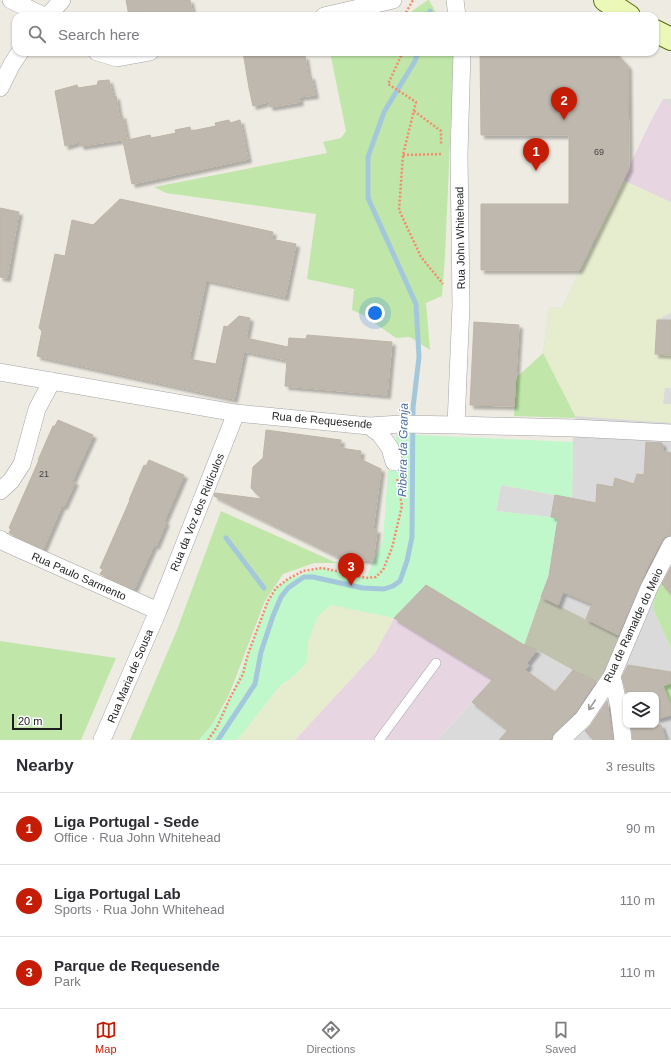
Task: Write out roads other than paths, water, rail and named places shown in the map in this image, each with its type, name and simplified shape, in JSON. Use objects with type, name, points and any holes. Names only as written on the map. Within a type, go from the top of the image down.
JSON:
[{"type":"main road","points":[[605,0],[623,12]]},
{"type":"main road","points":[[659,33],[671,39]]},
{"type":"street","points":[[11,0],[36,12]]},
{"type":"street","points":[[52,12],[62,0]]},
{"type":"street","points":[[341,12],[393,0]]},
{"type":"street","points":[[454,0],[456,12]]},
{"type":"street","points":[[0,88],[17,56]]},
{"type":"street","points":[[110,56],[117,58],[131,56]]},
{"type":"street","name":"Rua John Whitehead","points":[[456,424],[461,305],[459,154],[462,56]]},
{"type":"street","name":"Rua de Requesende","points":[[0,372],[236,413],[369,426],[401,424],[456,424],[671,433]]},
{"type":"street","points":[[0,491],[10,481],[22,464],[36,409],[52,381]]},
{"type":"street","name":"Rua da Voz dos Ridículos","points":[[158,611],[236,413]]},
{"type":"street","points":[[369,426],[380,434],[390,448],[394,462]]},
{"type":"street","name":"Rua Paulo Sarmento","points":[[0,539],[158,611]]},
{"type":"street","name":"Rua de Ramalde do Meio","points":[[561,740],[583,719],[612,676],[649,588],[671,545]]},
{"type":"street","name":"Rua Maria de Sousa","points":[[102,740],[158,611]]},
{"type":"street","points":[[612,676],[619,707],[623,740]]},
{"type":"lane","points":[[379,740],[436,664]]},
{"type":"waterway","name":"Ribeira da Granja","points":[[218,740],[255,684],[261,652],[273,616],[281,597],[288,588],[304,577],[313,577],[363,588],[384,589],[393,586],[400,581],[407,561],[412,537],[413,408],[419,357],[416,304],[368,198],[368,157],[384,112],[417,56]]},
{"type":"waterway","points":[[226,538],[264,588]]},
{"type":"place","name":"Liga Portugal Lab","points":[[564,120]]},
{"type":"place","name":"Liga Portugal - Sede","points":[[536,171]]},
{"type":"place","name":"Parque de Requesende","points":[[351,586]]}]
